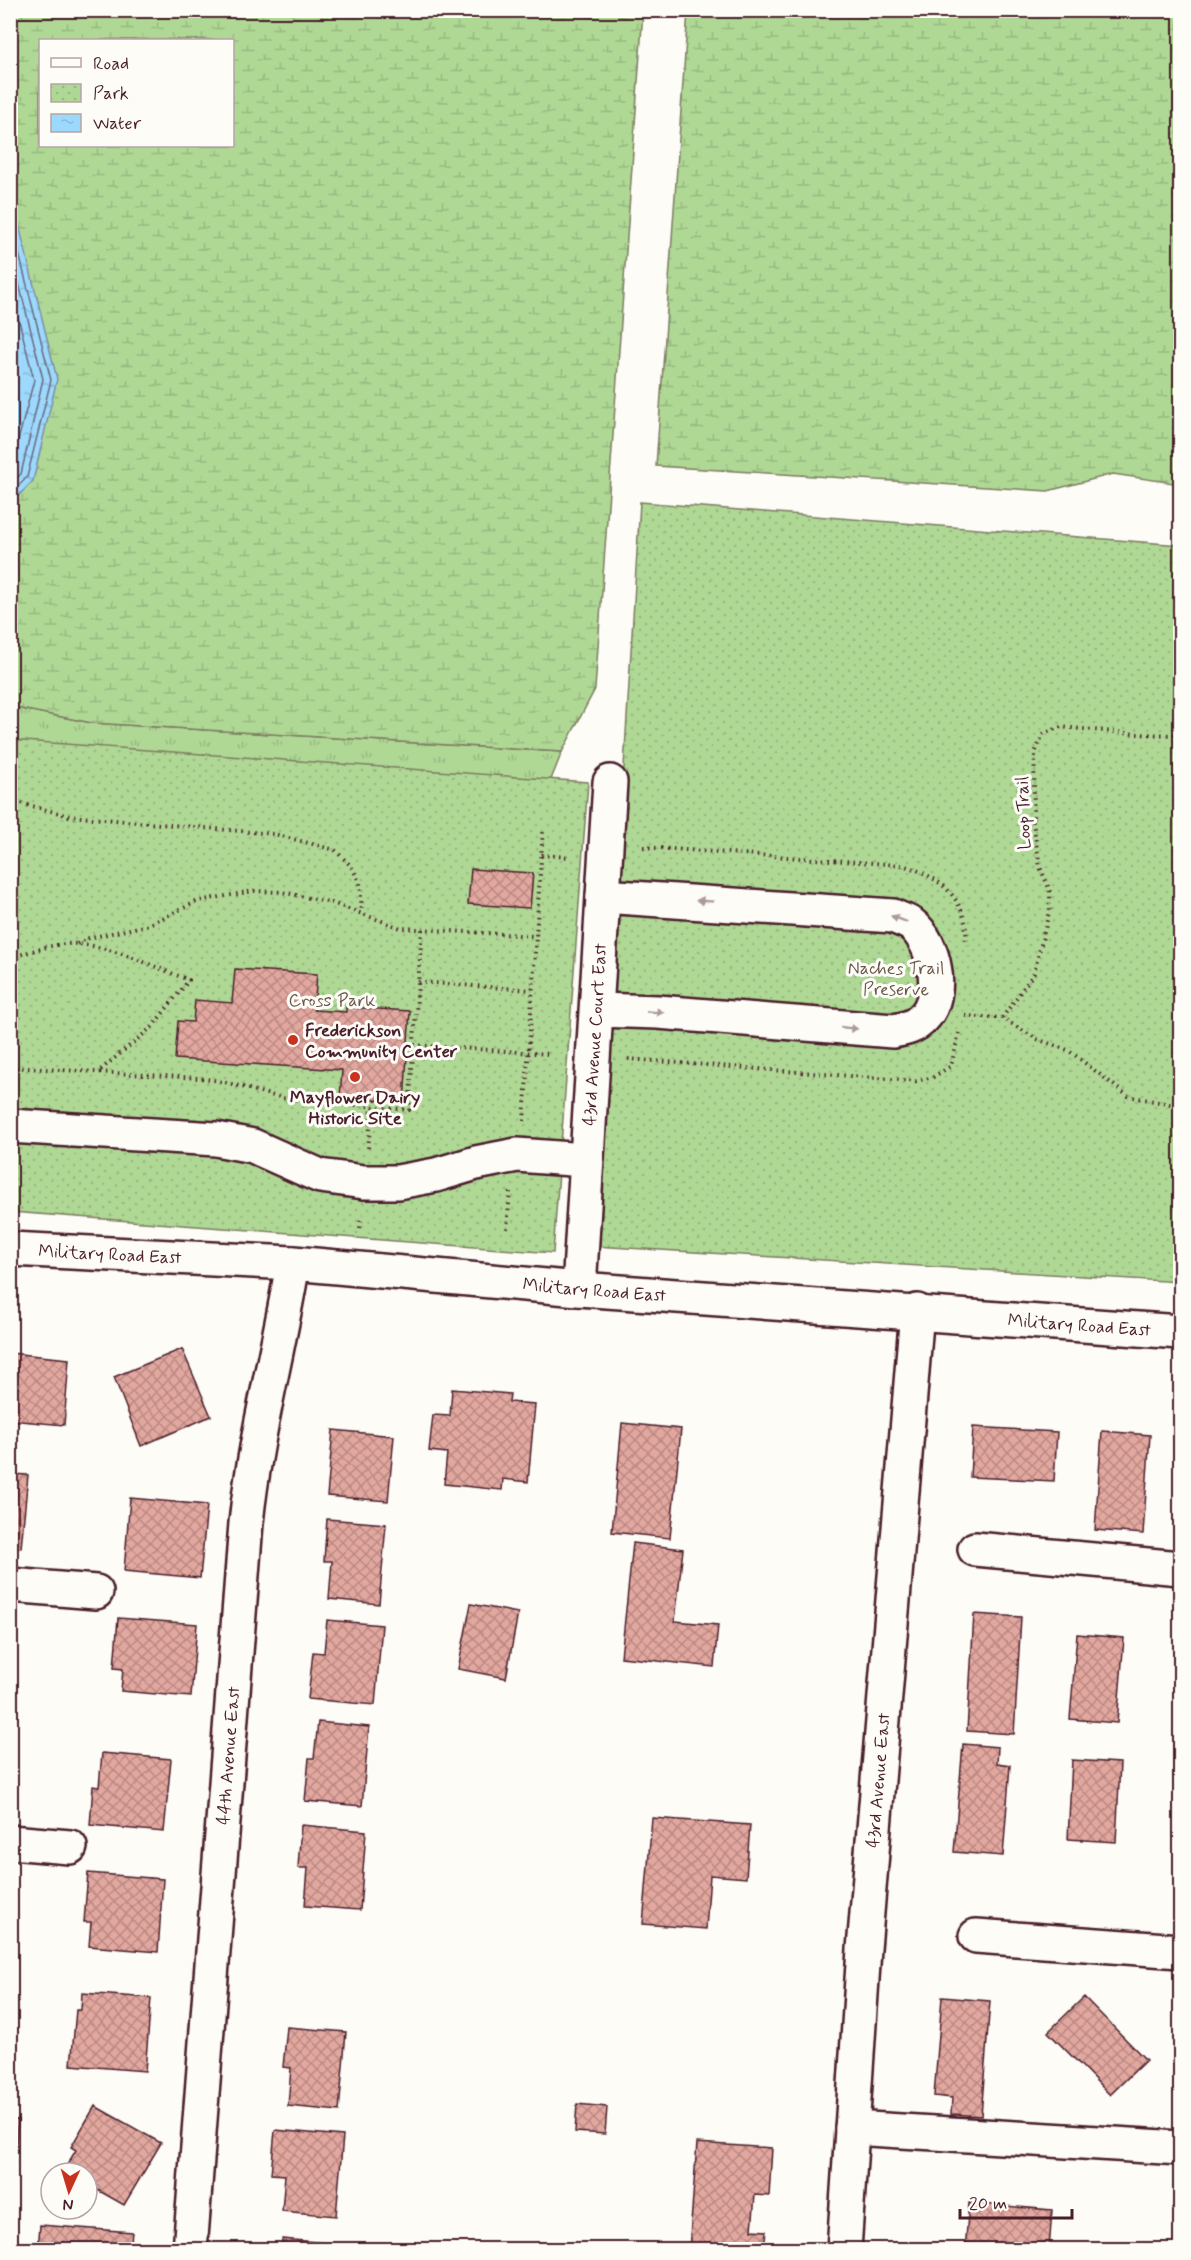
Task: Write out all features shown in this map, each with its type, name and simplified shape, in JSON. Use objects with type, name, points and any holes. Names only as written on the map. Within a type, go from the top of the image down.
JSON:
[{"type":"street","name":"43rd Avenue Court East","points":[[579,1289],[585,1160],[597,1010],[610,782]]},
{"type":"street","points":[[597,1010],[658,1012],[893,1031],[910,1028],[924,1018],[936,997],[931,951],[911,924],[893,916],[603,896]]},
{"type":"street","points":[[10,1126],[216,1139],[253,1146],[320,1176],[360,1182],[398,1182],[436,1176],[476,1163],[517,1155],[585,1160]]},
{"type":"street","name":"Military Road East","points":[[10,1249],[293,1263],[579,1289],[917,1311],[1180,1332]]},
{"type":"street","name":"44th Avenue East","points":[[190,2250],[246,1523],[252,1468],[283,1323],[293,1263]]},
{"type":"street","name":"43rd Avenue East","points":[[844,2250],[865,1937],[917,1311]]},
{"type":"street","points":[[975,1549],[1180,1568]]},
{"type":"street","points":[[10,1585],[96,1592]]},
{"type":"street","points":[[10,1842],[70,1847]]},
{"type":"street","points":[[975,1936],[1180,1951]]},
{"type":"street","points":[[852,2128],[1180,2148]]},
{"type":"path","name":"Loop Trail","points":[[1002,1018],[1034,973],[1050,908],[1050,891],[1040,867],[1033,822],[1035,753],[1043,734],[1061,727],[1137,734],[1180,735]]},
{"type":"path","points":[[10,800],[69,816],[274,834],[335,850],[351,866],[360,883],[362,912]]},
{"type":"path","points":[[523,1133],[543,829]]},
{"type":"path","points":[[636,846],[902,865],[924,871],[945,885],[959,907],[968,932],[966,952]]},
{"type":"path","points":[[77,944],[89,938],[148,925],[198,901],[254,891],[292,894],[362,912],[401,928],[536,936]]},
{"type":"path","points":[[10,1067],[210,1079],[281,1098],[409,1110],[422,929]]},
{"type":"path","points":[[10,958],[45,947],[77,944],[104,949],[189,980],[152,1027],[98,1072]]},
{"type":"path","points":[[418,982],[532,990]]},
{"type":"path","points":[[961,1015],[1002,1018],[1037,1039],[1079,1056],[1128,1096],[1180,1106]]},
{"type":"path","points":[[621,1059],[916,1081],[933,1077],[951,1066],[960,1027]]},
{"type":"path","points":[[414,1045],[550,1054]]},
{"type":"path","points":[[367,1159],[372,1107]]},
{"type":"path","points":[[507,1229],[511,1184]]},
{"type":"green space","points":[[10,11],[643,11],[595,689],[562,752],[92,723],[11,707]]},
{"type":"green space","points":[[688,11],[1180,11],[1180,484],[1113,474],[1048,491],[656,466]]},
{"type":"green space","name":"Naches Trail Preserve","points":[[640,502],[1180,545],[1180,1282],[595,1246]]},
{"type":"green space","points":[[11,707],[92,723],[562,752],[544,797],[11,952]]},
{"type":"green space","name":"Cross Park","points":[[10,740],[588,782],[553,1253],[11,1212]]},
{"type":"water","points":[[11,207],[17,217],[57,379],[33,481],[11,503]]},
{"type":"building","points":[[471,869],[533,873],[530,908],[468,904]]},
{"type":"building","name":"Frederickson Community Center","points":[[235,969],[317,974],[314,1010],[346,1012],[346,1007],[410,1011],[404,1102],[340,1098],[342,1070],[175,1059],[178,1021],[193,1022],[195,1000],[232,1003]]},
{"type":"building","points":[[182,1349],[211,1416],[141,1446],[114,1377]]},
{"type":"building","points":[[10,1353],[69,1359],[64,1425],[10,1420]]},
{"type":"building","points":[[452,1389],[510,1394],[509,1402],[535,1404],[528,1482],[503,1479],[502,1490],[444,1484],[447,1453],[429,1451],[433,1415],[450,1416]]},
{"type":"building","points":[[622,1423],[681,1429],[670,1538],[612,1532]]},
{"type":"building","points":[[973,1427],[1057,1432],[1054,1481],[970,1477]]},
{"type":"building","points":[[333,1430],[394,1436],[388,1501],[327,1496]]},
{"type":"building","points":[[1102,1431],[1150,1435],[1143,1534],[1095,1530]]},
{"type":"building","points":[[10,1474],[28,1475],[21,1548],[10,1547]]},
{"type":"building","points":[[130,1498],[207,1505],[200,1578],[124,1571]]},
{"type":"building","points":[[327,1519],[386,1524],[379,1604],[329,1599],[332,1561],[324,1561]]},
{"type":"building","points":[[633,1543],[683,1549],[675,1621],[718,1625],[714,1667],[621,1657]]},
{"type":"building","points":[[471,1604],[518,1613],[506,1678],[458,1669]]},
{"type":"building","points":[[974,1614],[1021,1617],[1014,1734],[967,1731]]},
{"type":"building","points":[[118,1618],[197,1624],[191,1697],[121,1691],[123,1669],[114,1668]]},
{"type":"building","points":[[327,1620],[382,1625],[375,1705],[308,1699],[313,1652],[324,1653]]},
{"type":"building","points":[[1077,1634],[1124,1638],[1117,1723],[1070,1719]]},
{"type":"building","points":[[318,1722],[369,1727],[362,1806],[305,1801],[309,1758],[314,1758]]},
{"type":"building","points":[[963,1744],[998,1747],[997,1763],[1010,1765],[1003,1856],[954,1852]]},
{"type":"building","points":[[102,1753],[171,1759],[164,1832],[90,1825],[93,1786],[99,1787]]},
{"type":"building","points":[[1072,1760],[1120,1763],[1116,1842],[1068,1839]]},
{"type":"building","points":[[652,1818],[750,1825],[746,1878],[710,1875],[706,1929],[643,1924]]},
{"type":"building","points":[[301,1825],[366,1831],[360,1910],[305,1906],[308,1868],[298,1868]]},
{"type":"building","points":[[88,1873],[163,1879],[158,1952],[89,1946],[91,1922],[84,1922]]},
{"type":"building","points":[[82,1993],[151,1998],[145,2071],[71,2065],[76,2010],[81,2010]]},
{"type":"building","points":[[942,1997],[990,2001],[981,2116],[951,2114],[952,2098],[934,2096]]},
{"type":"building","points":[[1084,1997],[1146,2060],[1110,2095],[1048,2032]]},
{"type":"building","points":[[287,2027],[346,2032],[339,2111],[288,2106],[291,2068],[283,2067]]},
{"type":"building","points":[[577,2104],[607,2107],[605,2134],[575,2132]]},
{"type":"building","points":[[95,2106],[161,2143],[124,2205],[99,2191],[99,2161],[69,2161],[76,2150],[71,2147]]},
{"type":"building","points":[[10,2119],[18,2120],[12,2192],[10,2192]]},
{"type":"building","points":[[275,2130],[343,2136],[336,2216],[282,2211],[285,2175],[271,2174]]},
{"type":"building","points":[[697,2143],[772,2148],[769,2196],[755,2195],[752,2230],[766,2231],[764,2250],[689,2250]]},
{"type":"building","points":[[969,2203],[1052,2210],[1049,2250],[965,2250]]},
{"type":"building","points":[[40,2225],[132,2232],[130,2250],[38,2250]]},
{"type":"building","points":[[282,2239],[326,2243],[325,2250],[281,2250]]},
{"type":"place","name":"Frederickson Community Center","points":[[293,1040]]},
{"type":"place","name":"Mayflower Dairy Historic Site","points":[[355,1077]]}]
